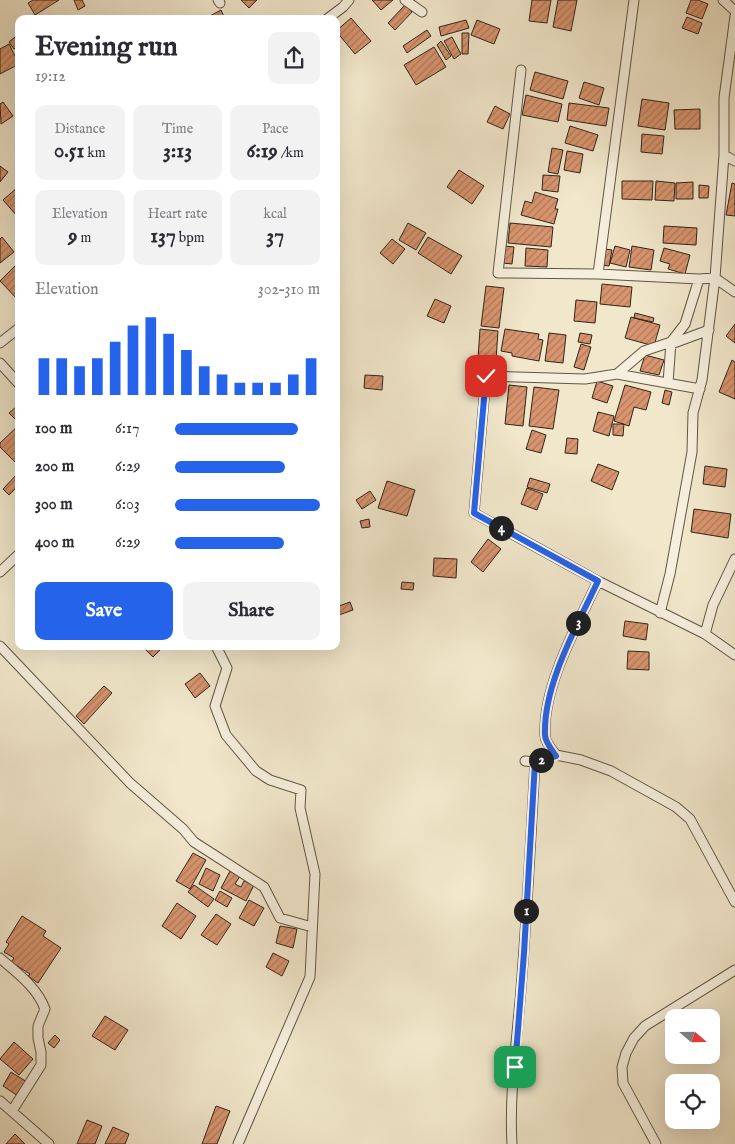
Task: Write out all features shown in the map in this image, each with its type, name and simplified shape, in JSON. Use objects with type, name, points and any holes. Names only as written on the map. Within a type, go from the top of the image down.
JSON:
[{"type":"street","points":[[332,15],[349,0]]},
{"type":"street","points":[[405,0],[422,12]]},
{"type":"street","points":[[598,274],[634,0]]},
{"type":"street","points":[[723,0],[735,11]]},
{"type":"street","points":[[660,613],[670,574],[692,452],[693,413],[700,389],[715,278],[724,155],[724,98],[735,16]]},
{"type":"street","points":[[521,70],[498,273],[715,278],[735,292]]},
{"type":"street","points":[[724,155],[735,161]]},
{"type":"street","points":[[668,383],[671,343],[685,324],[698,279]]},
{"type":"street","points":[[617,374],[644,351],[708,330]]},
{"type":"street","points":[[0,343],[15,331]]},
{"type":"street","points":[[0,363],[15,380]]},
{"type":"street","points":[[700,389],[617,374],[585,379],[486,376],[474,513],[598,581],[705,634],[735,655]]},
{"type":"street","points":[[0,572],[15,558]]},
{"type":"street","points":[[705,634],[713,605],[735,559]]},
{"type":"street","points":[[556,756],[545,737],[549,702],[562,659],[598,581]]},
{"type":"street","points":[[0,646],[130,783],[183,829],[194,842],[264,887],[280,918],[312,927]]},
{"type":"street","points":[[219,650],[227,668],[215,706],[226,735],[256,770],[270,780],[301,790],[300,808],[315,874],[310,977],[238,1144]]},
{"type":"street","points":[[525,761],[535,762],[556,756],[581,760],[611,771],[676,807],[690,819],[735,902]]},
{"type":"street","points":[[512,1144],[511,1126],[524,953],[535,762]]},
{"type":"street","points":[[0,958],[31,984],[43,1001],[45,1009],[38,1026],[41,1065],[12,1111]]},
{"type":"street","points":[[656,1144],[622,1083],[622,1067],[626,1053],[634,1038],[645,1026],[735,970]]},
{"type":"street","points":[[0,1101],[49,1144]]},
{"type":"building","points":[[33,0],[59,0],[35,15],[28,3]]},
{"type":"building","points":[[74,0],[82,0],[85,6],[78,10]]},
{"type":"building","points":[[241,0],[257,0],[249,8]]},
{"type":"building","points":[[372,0],[393,0],[381,10]]},
{"type":"building","points":[[532,0],[551,0],[547,23],[529,21]]},
{"type":"building","points":[[558,0],[577,0],[571,31],[553,27]]},
{"type":"building","points":[[691,0],[698,0],[708,4],[702,19],[686,13]]},
{"type":"building","points":[[405,5],[412,12],[395,30],[388,23]]},
{"type":"building","points":[[221,10],[223,15],[212,15]]},
{"type":"building","points":[[687,17],[702,23],[698,34],[682,28]]},
{"type":"building","points":[[351,18],[371,41],[355,54],[340,36],[340,28]]},
{"type":"building","points":[[466,20],[469,28],[441,36],[439,27]]},
{"type":"building","points":[[477,20],[500,29],[494,44],[471,35]]},
{"type":"building","points":[[427,30],[431,36],[407,53],[403,46]]},
{"type":"building","points":[[462,33],[469,33],[468,54],[462,54]]},
{"type":"building","points":[[15,37],[15,48],[14,49],[9,42]]},
{"type":"building","points":[[452,37],[461,54],[454,59],[444,41]]},
{"type":"building","points":[[441,41],[451,56],[446,60],[437,45]]},
{"type":"building","points":[[9,44],[15,56],[15,66],[0,74],[0,49]]},
{"type":"building","points":[[434,47],[446,67],[416,85],[404,65]]},
{"type":"building","points":[[535,72],[568,81],[563,99],[530,90]]},
{"type":"building","points":[[584,82],[604,88],[599,105],[579,98]]},
{"type":"building","points":[[526,95],[562,104],[558,122],[522,115]]},
{"type":"building","points":[[642,99],[669,103],[665,130],[638,126]]},
{"type":"building","points":[[3,102],[13,116],[1,124],[0,104]]},
{"type":"building","points":[[569,103],[609,108],[606,126],[567,120]]},
{"type":"building","points":[[495,106],[510,114],[503,129],[487,122]]},
{"type":"building","points":[[700,109],[700,129],[675,129],[674,110]]},
{"type":"building","points":[[570,126],[598,135],[593,151],[565,143]]},
{"type":"building","points":[[642,134],[664,136],[662,154],[641,152]]},
{"type":"building","points":[[552,148],[563,150],[558,174],[548,172]]},
{"type":"building","points":[[567,151],[583,154],[580,173],[564,170]]},
{"type":"building","points":[[0,166],[8,172],[0,182]]},
{"type":"building","points":[[459,170],[484,186],[472,204],[447,187]]},
{"type":"building","points":[[543,175],[560,176],[558,192],[542,190]]},
{"type":"building","points":[[622,181],[653,181],[652,200],[622,199]]},
{"type":"building","points":[[656,181],[675,183],[674,201],[655,200]]},
{"type":"building","points":[[693,182],[693,199],[676,199],[676,183]]},
{"type":"building","points":[[732,183],[735,184],[735,216],[726,215]]},
{"type":"building","points":[[699,185],[709,186],[708,198],[699,198]]},
{"type":"building","points":[[15,190],[15,214],[3,200]]},
{"type":"building","points":[[535,192],[558,199],[555,209],[558,209],[554,224],[521,215],[525,201],[532,203]]},
{"type":"building","points":[[408,223],[426,233],[416,250],[399,240]]},
{"type":"building","points":[[510,223],[553,227],[551,247],[508,243]]},
{"type":"building","points":[[664,226],[697,228],[696,245],[663,243]]},
{"type":"building","points":[[2,237],[14,252],[0,263],[0,239]]},
{"type":"building","points":[[428,237],[462,256],[451,274],[418,253]]},
{"type":"building","points":[[392,239],[405,249],[393,264],[380,253]]},
{"type":"building","points":[[505,246],[514,247],[512,264],[503,263]]},
{"type":"building","points":[[615,246],[630,250],[626,267],[610,263]]},
{"type":"building","points":[[632,246],[654,250],[651,270],[629,267]]},
{"type":"building","points":[[526,248],[548,250],[547,267],[525,266]]},
{"type":"building","points":[[664,248],[690,255],[685,274],[668,269],[670,264],[660,261]]},
{"type":"building","points":[[605,249],[612,250],[609,266],[601,265]]},
{"type":"building","points":[[15,266],[15,297],[0,281]]},
{"type":"building","points":[[602,284],[632,287],[630,307],[600,304]]},
{"type":"building","points":[[486,286],[504,288],[499,328],[481,326]]},
{"type":"building","points":[[435,299],[451,306],[444,323],[427,316]]},
{"type":"building","points":[[576,300],[597,302],[595,323],[574,321]]},
{"type":"building","points":[[635,313],[654,318],[653,322],[634,318]]},
{"type":"building","points":[[631,317],[660,325],[654,346],[625,338]]},
{"type":"building","points":[[735,324],[735,343],[726,336]]},
{"type":"building","points":[[480,329],[498,331],[496,360],[478,358]]},
{"type":"building","points":[[505,329],[539,334],[538,339],[543,340],[539,361],[512,356],[512,353],[501,351]]},
{"type":"building","points":[[549,333],[566,335],[563,363],[545,361]]},
{"type":"building","points":[[580,333],[592,335],[590,344],[578,342]]},
{"type":"building","points":[[581,344],[591,347],[584,370],[574,367]]},
{"type":"building","points":[[645,355],[664,360],[659,375],[640,371]]},
{"type":"building","points":[[732,360],[735,362],[735,399],[719,392]]},
{"type":"building","points":[[365,375],[383,376],[382,390],[364,388]]},
{"type":"building","points":[[597,381],[613,386],[607,403],[592,398]]},
{"type":"building","points":[[509,385],[527,387],[523,426],[505,424]]},
{"type":"building","points":[[625,385],[651,392],[646,410],[634,407],[629,426],[614,421]]},
{"type":"building","points":[[534,387],[559,390],[553,429],[529,426]]},
{"type":"building","points":[[665,390],[672,392],[669,405],[662,403]]},
{"type":"building","points":[[15,408],[15,419],[9,413]]},
{"type":"building","points":[[598,412],[614,416],[609,436],[593,431]]},
{"type":"building","points":[[613,424],[624,424],[623,436],[613,435]]},
{"type":"building","points":[[15,429],[15,462],[0,447],[0,443]]},
{"type":"building","points":[[532,430],[546,435],[541,453],[526,449]]},
{"type":"building","points":[[567,438],[578,439],[577,454],[565,453]]},
{"type":"building","points":[[598,464],[619,472],[612,490],[591,481]]},
{"type":"building","points":[[705,466],[727,469],[725,487],[703,484]]},
{"type":"building","points":[[15,476],[15,489],[9,495],[3,489]]},
{"type":"building","points":[[530,478],[550,484],[547,493],[527,487]]},
{"type":"building","points":[[387,481],[415,490],[407,516],[378,508]]},
{"type":"building","points":[[527,488],[543,494],[537,510],[521,504]]},
{"type":"building","points":[[370,491],[376,500],[362,509],[356,500]]},
{"type":"building","points":[[694,509],[731,514],[728,538],[691,532]]},
{"type":"building","points":[[369,519],[370,527],[362,528],[360,521]]},
{"type":"building","points":[[488,539],[501,549],[483,572],[471,562]]},
{"type":"building","points":[[434,558],[457,559],[456,578],[433,576]]},
{"type":"building","points":[[402,582],[414,583],[413,590],[401,589]]},
{"type":"building","points":[[350,602],[353,610],[340,615],[340,606]]},
{"type":"building","points":[[625,621],[648,624],[646,640],[623,636]]},
{"type":"building","points":[[146,650],[160,650],[153,657]]},
{"type":"building","points":[[628,651],[649,652],[649,670],[627,669]]},
{"type":"building","points":[[200,673],[210,686],[195,698],[185,684]]},
{"type":"building","points":[[104,686],[112,693],[84,724],[76,716]]},
{"type":"building","points":[[193,853],[206,860],[190,889],[176,881]]},
{"type":"building","points":[[206,868],[220,875],[213,891],[199,884]]},
{"type":"building","points":[[230,871],[240,876],[235,884],[241,887],[244,881],[254,885],[246,901],[221,888]]},
{"type":"building","points":[[194,885],[214,899],[208,907],[188,892]]},
{"type":"building","points":[[220,891],[232,898],[227,907],[215,900]]},
{"type":"building","points":[[249,900],[264,908],[254,926],[239,918]]},
{"type":"building","points":[[177,903],[196,916],[181,939],[162,926]]},
{"type":"building","points":[[216,914],[231,924],[217,945],[201,935]]},
{"type":"building","points":[[22,916],[46,931],[43,936],[61,948],[38,983],[28,976],[30,974],[11,962],[14,958],[4,952],[9,944],[6,942]]},
{"type":"building","points":[[280,926],[297,929],[293,948],[276,943]]},
{"type":"building","points":[[273,953],[289,961],[282,976],[266,967]]},
{"type":"building","points":[[105,1016],[128,1030],[115,1050],[92,1036]]},
{"type":"building","points":[[55,1035],[60,1040],[54,1048],[48,1043]]},
{"type":"building","points":[[14,1042],[33,1059],[19,1075],[0,1059]]},
{"type":"building","points":[[11,1072],[27,1082],[18,1096],[3,1086]]},
{"type":"building","points":[[216,1106],[230,1111],[217,1144],[202,1144]]},
{"type":"building","points":[[87,1120],[102,1126],[95,1144],[77,1144]]},
{"type":"building","points":[[113,1127],[129,1134],[125,1144],[105,1144]]},
{"type":"building","points":[[15,1134],[25,1144],[6,1144]]},
{"type":"route","points":[[486,376],[474,513],[598,581],[562,659],[549,702],[545,737],[556,756],[535,762],[524,953],[515,1067]]}]
